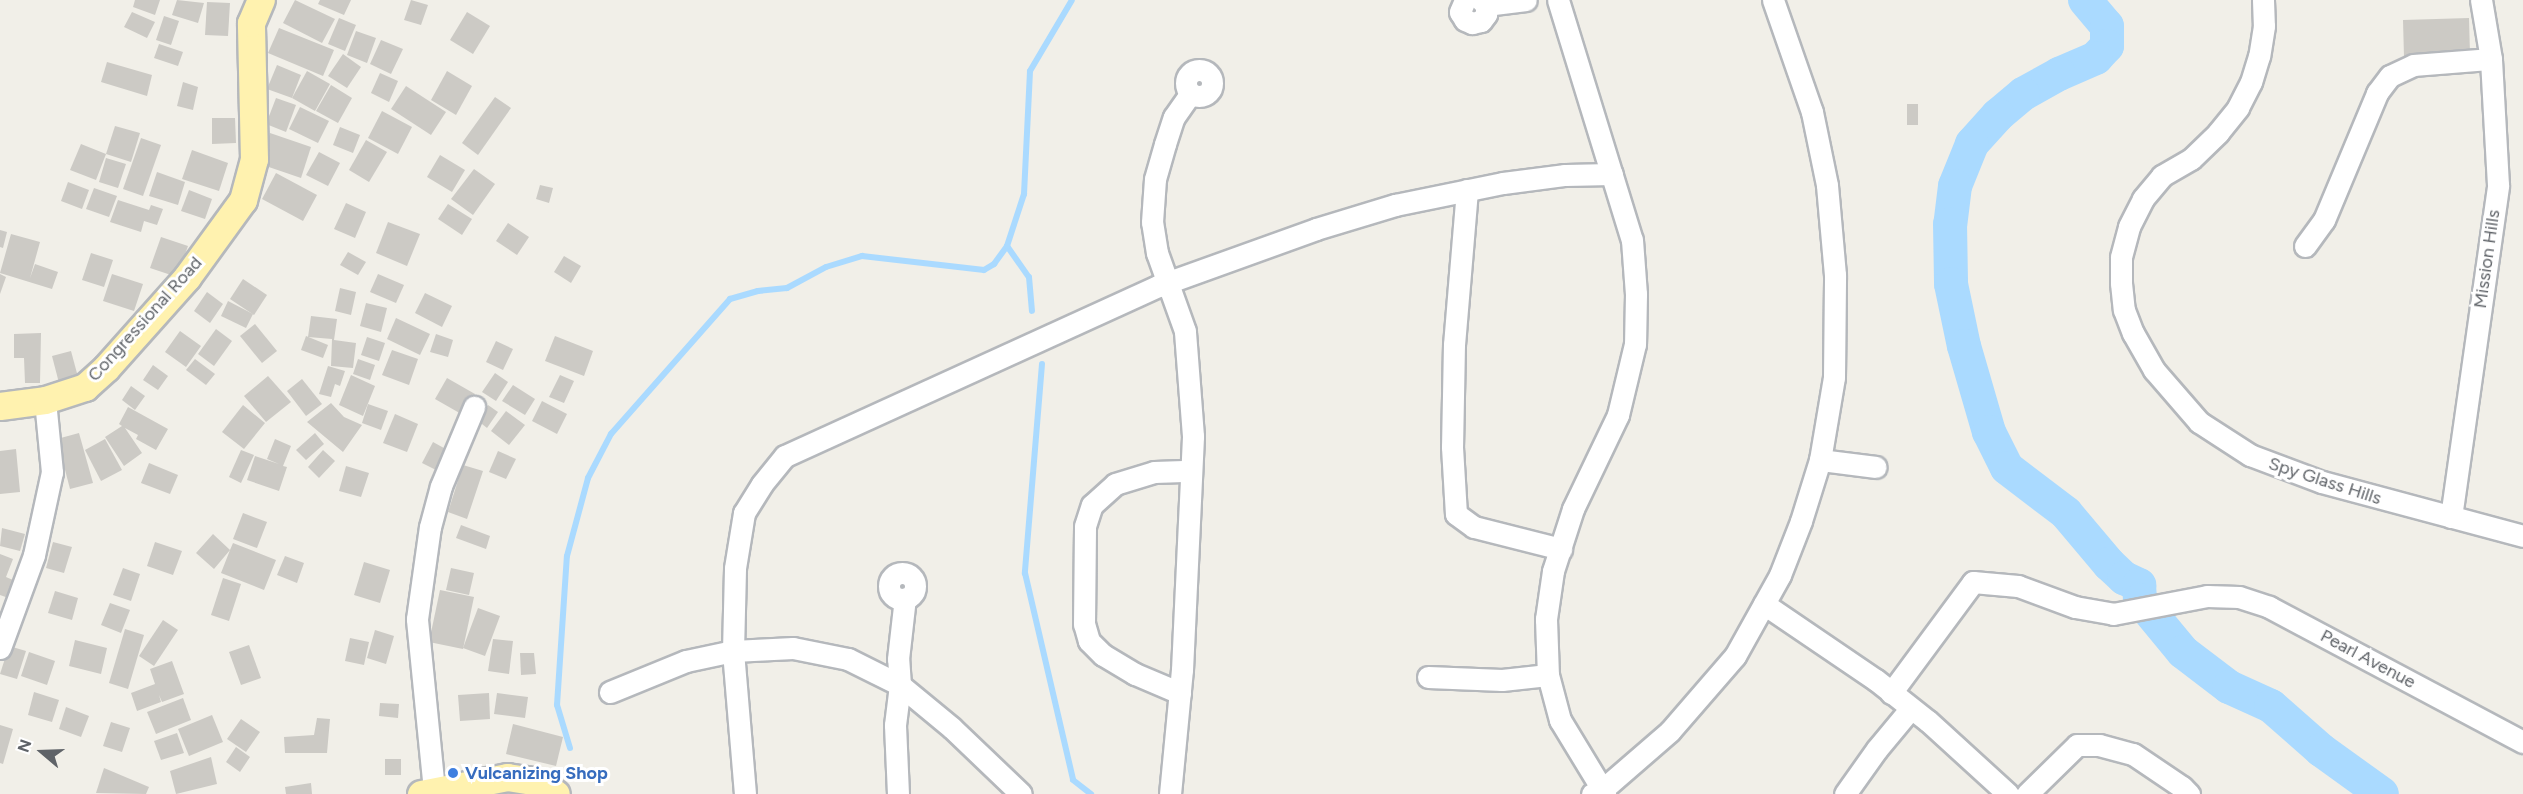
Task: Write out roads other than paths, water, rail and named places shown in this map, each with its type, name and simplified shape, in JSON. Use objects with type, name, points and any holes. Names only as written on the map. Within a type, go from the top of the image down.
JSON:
[{"type":"main road","name":"Congressional Road","points":[[0,406],[45,400],[85,387],[106,368],[187,277],[243,200],[254,159],[253,8]]},
{"type":"main road","points":[[427,792],[507,777],[537,782],[556,794]]},
{"type":"street","points":[[1465,0],[1460,12],[1465,20],[1473,23],[1484,18],[1483,3],[1526,0]]},
{"type":"street","points":[[1558,0],[1632,240],[1636,294],[1635,344],[1618,415],[1573,509],[1553,571],[1546,619],[1548,675],[1560,720],[1600,792],[1670,731],[1735,656],[1780,575],[1802,521],[1820,460],[1834,377],[1834,275],[1827,185],[1812,112],[1773,0]]},
{"type":"street","name":"Spy Glass Hills","points":[[2263,0],[2264,26],[2259,56],[2251,82],[2238,108],[2218,133],[2191,159],[2162,176],[2143,199],[2129,227],[2121,257],[2124,310],[2154,370],[2199,422],[2222,439],[2282,470],[2523,536]]},
{"type":"street","name":"Mission Hills","points":[[2451,517],[2498,185],[2491,59],[2481,0]]},
{"type":"street","points":[[2305,246],[2324,220],[2377,93],[2390,76],[2414,65],[2491,59]]},
{"type":"street","points":[[1170,794],[1180,693],[1193,436],[1185,331],[1157,253],[1152,222],[1155,179],[1174,117],[1191,93]]},
{"type":"street","points":[[745,794],[733,651],[735,567],[744,513],[762,484],[786,456],[1168,282],[1316,229],[1395,205],[1467,190],[1565,175],[1612,174]]},
{"type":"street","points":[[1467,190],[1454,344],[1452,447],[1456,514],[1474,527],[1561,549]]},
{"type":"street","points":[[0,648],[34,555],[52,472],[45,400]]},
{"type":"street","points":[[427,792],[417,619],[430,527],[439,496],[474,407]]},
{"type":"street","points":[[1820,460],[1876,467]]},
{"type":"street","points":[[1180,693],[1135,674],[1103,656],[1089,641],[1084,624],[1085,526],[1092,505],[1115,484],[1155,472],[1191,471]]},
{"type":"street","name":"Pearl Avenue","points":[[1891,693],[1973,582],[2018,586],[2075,607],[2114,614],[2207,596],[2239,597],[2270,607],[2523,742]]},
{"type":"street","points":[[898,794],[895,725],[900,685],[898,659],[905,598]]},
{"type":"street","points":[[1764,604],[1911,708],[2008,794]]},
{"type":"street","points":[[610,692],[686,661],[733,651],[793,648],[848,659],[900,685],[952,728],[1022,794]]},
{"type":"street","points":[[1428,677],[1502,680],[1548,675]]},
{"type":"street","points":[[1845,794],[1877,749],[1911,708]]},
{"type":"street","points":[[2027,794],[2078,745],[2099,745],[2133,754],[2189,794]]},
{"type":"waterway","points":[[570,748],[557,705],[567,556],[588,478],[611,434],[730,299],[758,291],[787,288],[826,267],[862,256],[984,270],[994,264],[1007,246],[1024,194],[1030,71],[1072,0]]},
{"type":"waterway","points":[[2085,0],[2107,26],[2107,46],[2096,58],[2059,74],[2023,94],[1998,115],[1972,144],[1955,186],[1950,224],[1951,284],[1964,346],[1989,432],[2007,468],[2066,513],[2109,564],[2124,578],[2139,585],[2140,600],[2183,652],[2229,687],[2271,706],[2321,750],[2382,794]]},
{"type":"waterway","points":[[1007,246],[1029,277],[1032,311]]},
{"type":"waterway","points":[[1042,364],[1025,573],[1073,780],[1091,794]]},
{"type":"place","name":"Vulcanizing Shop","points":[[453,773]]}]
